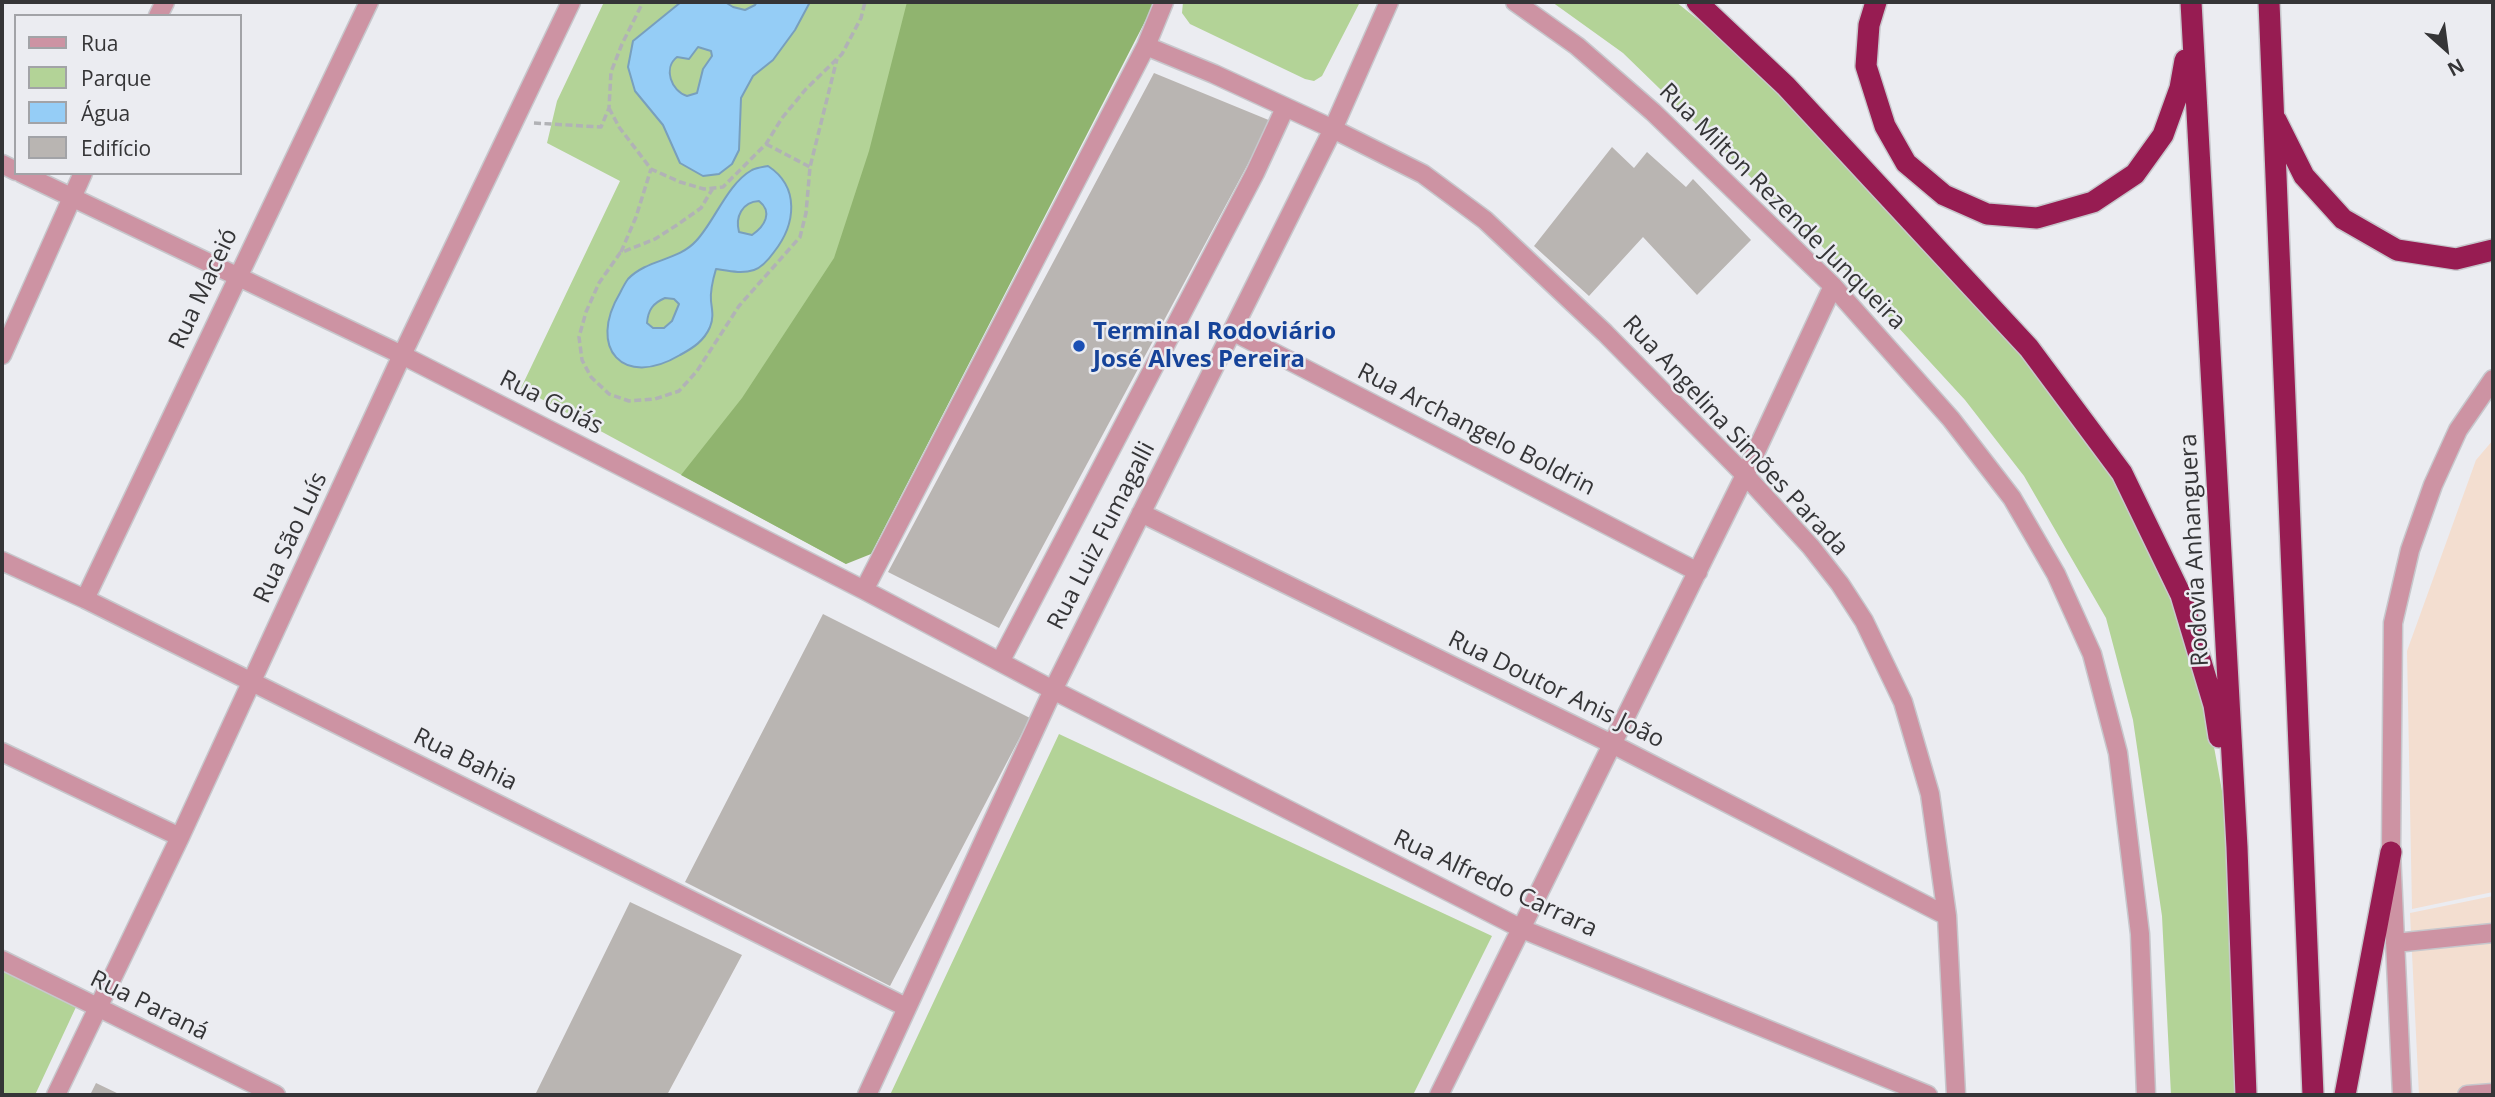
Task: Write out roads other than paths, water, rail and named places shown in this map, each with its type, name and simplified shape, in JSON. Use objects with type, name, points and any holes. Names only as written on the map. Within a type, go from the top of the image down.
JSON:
[{"type":"highway","points":[[1698,2],[1786,86],[2029,348],[2122,473],[2181,595],[2214,705],[2237,847]]},
{"type":"highway","points":[[1876,2],[1869,25],[1866,66],[1885,126],[1906,163],[1944,195],[1987,214],[2037,218],[2093,202],[2135,174],[2163,135],[2180,88],[2192,23]]},
{"type":"highway","name":"Rodovia Anhanguera","points":[[2191,2],[2237,847],[2246,1095]]},
{"type":"highway","points":[[2270,2],[2313,1095]]},
{"type":"highway","points":[[2273,113],[2304,176],[2343,219],[2397,250],[2456,260],[2493,250]]},
{"type":"highway","points":[[2346,1095],[2391,852]]},
{"type":"street","name":"Rua Maceió","points":[[85,598],[369,2]]},
{"type":"street","name":"Rua São Luís","points":[[56,1095],[180,837],[402,355],[571,2]]},
{"type":"street","points":[[864,590],[1146,46],[1164,2]]},
{"type":"street","name":"Rua Luiz Fumagalli","points":[[867,1095],[1053,690],[1333,129],[1388,2]]},
{"type":"street","name":"Rua Milton Rezende Junqueira","points":[[1515,2],[1577,46],[1653,112],[1833,286],[1951,419],[2012,498],[2056,574],[2092,654],[2118,753],[2140,934],[2146,1095]]},
{"type":"street","name":"Rua Angelina Simões Parada","points":[[1146,46],[1214,74],[1423,174],[1485,220],[1605,333],[1745,475],[1811,547],[1840,584],[1883,657],[1903,702],[1930,794],[1947,915],[1956,1095]]},
{"type":"street","points":[[1000,662],[1255,173],[1285,108]]},
{"type":"street","name":"Rua Goiás","points":[[25,175],[402,355],[864,590],[1053,690]]},
{"type":"street","points":[[2,355],[82,175]]},
{"type":"street","points":[[1439,1095],[1614,746],[1833,286]]},
{"type":"street","name":"Rua Archangelo Boldrin","points":[[1232,331],[1698,572]]},
{"type":"street","points":[[2402,1095],[2391,852],[2393,623],[2410,550],[2433,485],[2458,430],[2493,379]]},
{"type":"street","name":"Rua Doutor Anis João","points":[[1141,513],[1614,746],[1947,915]]},
{"type":"street","name":"Rua Bahia","points":[[2,561],[85,598],[906,1007]]},
{"type":"street","name":"Rua Alfredo Carrara","points":[[1053,690],[1522,929],[1928,1095]]},
{"type":"street","points":[[2,752],[180,837]]},
{"type":"street","points":[[2395,943],[2493,933]]},
{"type":"street","name":"Rua Paraná","points":[[2,960],[276,1095]]},
{"type":"street","points":[[2467,1095],[2493,1093]]},
{"type":"water","points":[[681,2],[725,2],[745,10],[757,2],[810,2],[795,30],[773,60],[753,76],[741,98],[739,150],[732,164],[719,174],[703,176],[680,163],[663,125],[635,91],[628,67],[633,41]],"holes":[[[698,47],[711,51],[712,56],[703,69],[697,93],[687,96],[681,93],[671,79],[670,67],[673,62],[677,57],[689,59]]]},
{"type":"water","points":[[768,166],[786,184],[791,206],[787,230],[770,257],[754,270],[735,272],[716,269],[708,332],[689,350],[660,364],[642,367],[627,365],[616,357],[609,346],[607,331],[611,313],[628,279],[644,267],[689,248],[703,233],[735,184],[752,170]],"holes":[[[759,201],[766,210],[764,223],[752,235],[739,232],[741,211],[748,204]],[[665,298],[674,299],[679,304],[672,321],[664,328],[653,328],[647,323],[650,311],[657,302]]]},
{"type":"place","name":"Terminal Rodoviário José Alves Pereira","points":[[1079,346]]}]
